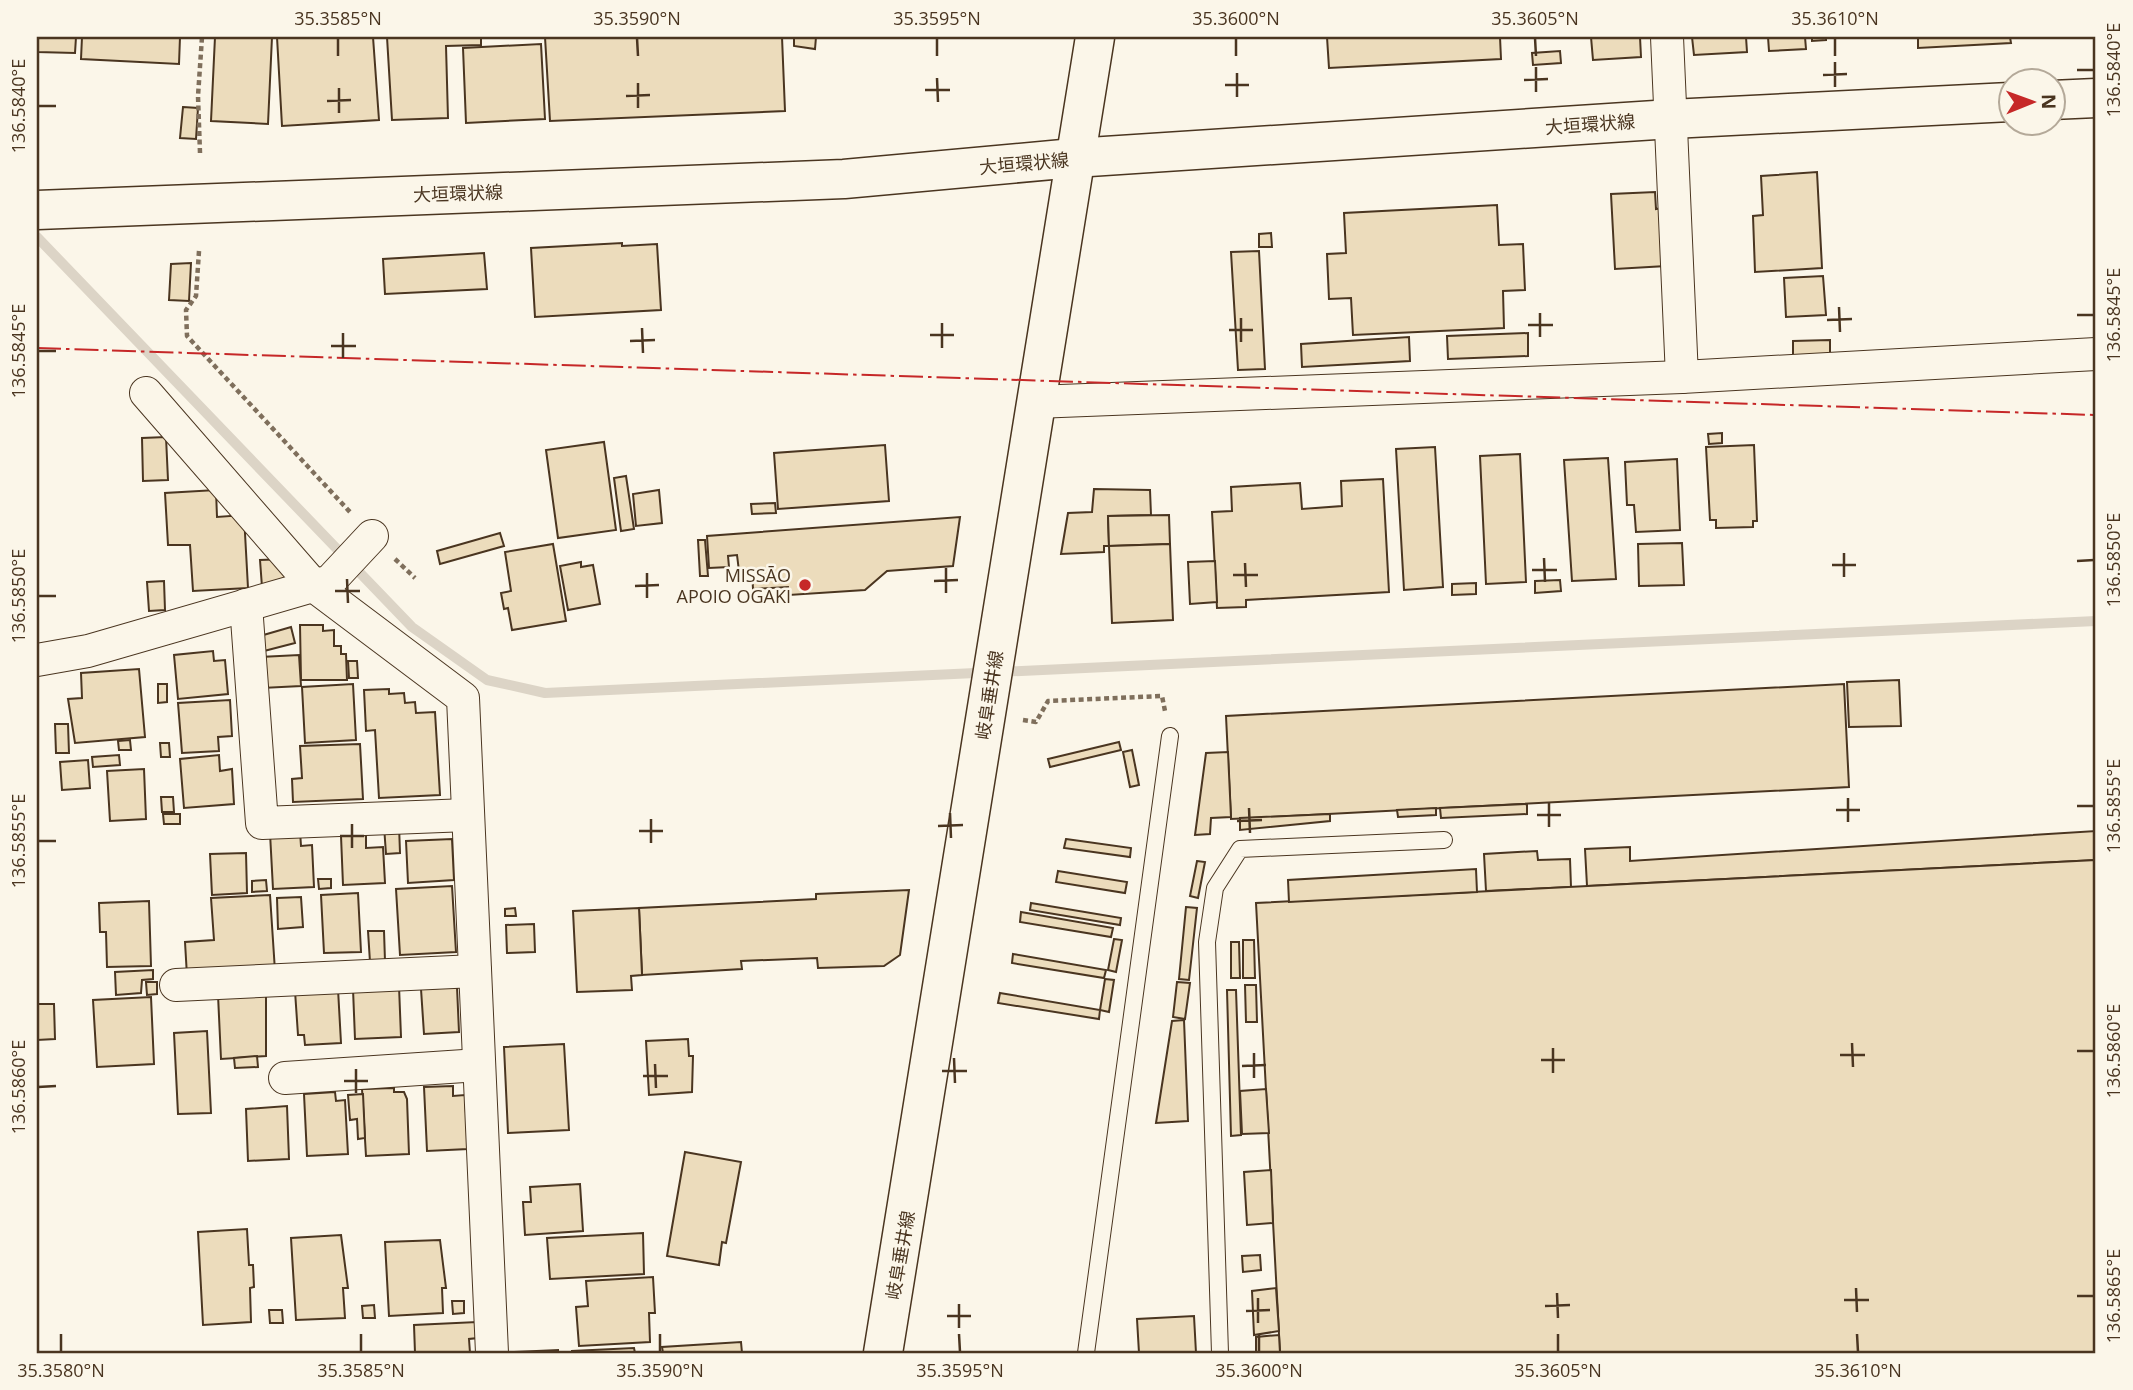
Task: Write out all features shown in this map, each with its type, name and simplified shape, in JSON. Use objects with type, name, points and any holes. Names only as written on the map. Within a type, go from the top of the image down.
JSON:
[{"type":"main road","name":"岐阜垂井線","points":[[883,1353],[1002,711],[998,640],[1095,37]]},
{"type":"main road","points":[[2066,99],[2096,98]]},
{"type":"main road","name":"大垣環状線","points":[[37,210],[844,179],[1074,158],[1671,119],[1996,103]]},
{"type":"street","points":[[1667,37],[1682,377]]},
{"type":"street","points":[[1035,402],[1682,377],[2096,354]]},
{"type":"street","points":[[146,393],[322,583],[463,698],[492,1353]]},
{"type":"street","points":[[37,660],[88,651],[322,583],[372,536]]},
{"type":"street","points":[[246,605],[262,823],[468,815]]},
{"type":"street","points":[[176,985],[475,971]]},
{"type":"street","points":[[285,1079],[479,1065]]},
{"type":"lane","points":[[1086,1353],[1170,736]]},
{"type":"lane","points":[[1220,1353],[1207,942],[1215,888],[1240,849],[1444,839]]},
{"type":"path","points":[[200,153],[198,96],[202,37]]},
{"type":"path","points":[[199,251],[196,296],[186,310],[187,336],[372,536],[415,578]]},
{"type":"path","points":[[1002,711],[1036,722],[1048,701],[1162,696],[1170,736]]},
{"type":"building","points":[[37,37],[76,37],[75,53],[37,52]]},
{"type":"building","points":[[82,37],[180,37],[179,64],[81,59]]},
{"type":"building","points":[[215,37],[272,37],[268,124],[211,121]]},
{"type":"building","points":[[277,37],[373,37],[379,120],[282,126]]},
{"type":"building","points":[[387,37],[481,37],[481,45],[446,46],[448,118],[392,120]]},
{"type":"building","points":[[545,37],[782,37],[785,111],[550,121]]},
{"type":"building","points":[[794,37],[816,37],[815,49],[794,46]]},
{"type":"building","points":[[1327,37],[1500,37],[1501,59],[1329,68]]},
{"type":"building","points":[[1591,37],[1640,37],[1641,57],[1593,60]]},
{"type":"building","points":[[1692,37],[1746,37],[1747,52],[1694,55]]},
{"type":"building","points":[[1768,37],[1805,37],[1806,49],[1769,51]]},
{"type":"building","points":[[1812,37],[1826,37],[1826,40],[1812,41]]},
{"type":"building","points":[[1918,37],[2010,37],[2011,43],[1918,48]]},
{"type":"building","points":[[541,44],[545,119],[466,123],[463,48]]},
{"type":"building","points":[[1560,51],[1561,63],[1533,65],[1532,53]]},
{"type":"building","points":[[183,107],[198,108],[196,139],[180,138]]},
{"type":"building","points":[[1817,172],[1822,268],[1755,272],[1753,216],[1763,215],[1761,176]]},
{"type":"building","points":[[1655,192],[1656,209],[1663,208],[1666,266],[1615,269],[1611,194]]},
{"type":"building","points":[[1497,205],[1499,245],[1523,244],[1525,290],[1503,291],[1504,328],[1353,335],[1351,298],[1329,299],[1327,254],[1346,253],[1344,213]]},
{"type":"building","points":[[1271,233],[1272,247],[1259,247],[1259,234]]},
{"type":"building","points":[[622,243],[622,246],[657,244],[661,310],[535,317],[531,248]]},
{"type":"building","points":[[1259,251],[1265,369],[1238,370],[1231,252]]},
{"type":"building","points":[[484,253],[487,289],[385,294],[383,259]]},
{"type":"building","points":[[191,263],[189,301],[169,300],[171,264]]},
{"type":"building","points":[[1823,276],[1826,315],[1786,317],[1784,278]]},
{"type":"building","points":[[1528,333],[1528,356],[1448,359],[1447,336]]},
{"type":"building","points":[[1409,337],[1410,361],[1302,367],[1301,344]]},
{"type":"building","points":[[1830,340],[1830,357],[1793,357],[1793,341]]},
{"type":"building","points":[[1722,433],[1722,443],[1709,444],[1708,434]]},
{"type":"building","points":[[166,437],[168,480],[143,481],[142,438]]},
{"type":"building","points":[[604,442],[616,530],[558,538],[546,450]]},
{"type":"building","points":[[885,445],[889,501],[778,509],[774,453]]},
{"type":"building","points":[[1754,445],[1757,521],[1753,521],[1753,527],[1716,528],[1716,520],[1710,520],[1706,447]]},
{"type":"building","points":[[1435,447],[1443,587],[1404,590],[1396,449]]},
{"type":"building","points":[[1520,454],[1526,582],[1486,584],[1480,456]]},
{"type":"building","points":[[1608,458],[1616,579],[1572,581],[1564,460]]},
{"type":"building","points":[[1677,459],[1680,530],[1636,532],[1634,505],[1627,505],[1625,462]]},
{"type":"building","points":[[626,476],[634,529],[621,531],[614,478]]},
{"type":"building","points":[[1383,479],[1389,592],[1246,600],[1246,607],[1217,608],[1212,512],[1232,511],[1231,487],[1300,483],[1302,509],[1342,506],[1341,481]]},
{"type":"building","points":[[1094,489],[1150,490],[1151,515],[1108,516],[1109,546],[1104,546],[1104,552],[1061,554],[1068,513],[1092,512]]},
{"type":"building","points":[[216,490],[217,517],[244,515],[248,588],[193,591],[190,545],[168,545],[165,493]]},
{"type":"building","points":[[659,490],[662,523],[636,526],[633,494]]},
{"type":"building","points":[[775,503],[776,513],[752,514],[751,504]]},
{"type":"building","points":[[1169,515],[1170,544],[1109,546],[1108,516]]},
{"type":"building","points":[[960,517],[953,566],[887,571],[865,590],[789,595],[788,587],[753,589],[752,570],[739,571],[737,555],[728,556],[729,567],[709,568],[707,536]]},
{"type":"building","points":[[500,533],[504,546],[440,564],[437,551]]},
{"type":"building","points":[[698,540],[705,540],[708,576],[700,576]]},
{"type":"building","points":[[1682,543],[1684,585],[1639,586],[1638,544]]},
{"type":"building","points":[[553,544],[566,621],[512,630],[508,608],[504,609],[501,593],[511,591],[505,552]]},
{"type":"building","points":[[1170,544],[1173,620],[1112,623],[1109,546]]},
{"type":"building","points":[[286,559],[288,586],[262,587],[260,560]]},
{"type":"building","points":[[1215,561],[1217,602],[1190,604],[1188,562]]},
{"type":"building","points":[[581,562],[581,567],[593,565],[600,604],[568,610],[560,566]]},
{"type":"building","points":[[1560,580],[1561,591],[1535,593],[1535,581]]},
{"type":"building","points":[[164,581],[165,610],[149,611],[147,582]]},
{"type":"building","points":[[1476,583],[1476,594],[1452,595],[1452,584]]},
{"type":"building","points":[[300,625],[323,625],[323,631],[334,630],[334,646],[341,646],[341,654],[346,654],[347,680],[301,680]]},
{"type":"building","points":[[291,627],[295,643],[264,651],[260,636]]},
{"type":"building","points":[[213,651],[214,661],[225,660],[228,694],[178,699],[174,655]]},
{"type":"building","points":[[299,655],[301,686],[262,688],[260,657]]},
{"type":"building","points":[[348,661],[357,661],[358,678],[349,678]]},
{"type":"building","points":[[139,669],[145,737],[75,743],[68,699],[82,698],[81,673]]},
{"type":"building","points":[[1899,680],[1901,726],[1849,727],[1847,682]]},
{"type":"building","points":[[158,684],[167,684],[167,702],[158,703]]},
{"type":"building","points":[[353,684],[356,740],[305,743],[302,687]]},
{"type":"building","points":[[1844,684],[1849,787],[1231,819],[1226,716]]},
{"type":"building","points":[[389,689],[389,694],[404,693],[405,703],[415,702],[416,713],[435,712],[440,795],[379,798],[375,730],[366,731],[364,690]]},
{"type":"building","points":[[230,700],[232,736],[218,737],[219,751],[182,753],[178,703]]},
{"type":"building","points":[[55,724],[68,724],[69,753],[56,753]]},
{"type":"building","points":[[130,740],[131,750],[119,750],[118,741]]},
{"type":"building","points":[[1119,742],[1121,750],[1050,767],[1048,759]]},
{"type":"building","points":[[160,743],[169,743],[170,757],[161,757]]},
{"type":"building","points":[[360,744],[363,799],[293,802],[292,779],[302,778],[300,746]]},
{"type":"building","points":[[1132,750],[1139,785],[1130,787],[1123,752]]},
{"type":"building","points":[[1228,752],[1231,817],[1211,818],[1210,834],[1195,835],[1206,753]]},
{"type":"building","points":[[119,755],[120,765],[93,767],[92,757]]},
{"type":"building","points":[[219,755],[220,771],[232,769],[234,804],[184,808],[180,759]]},
{"type":"building","points":[[88,760],[90,788],[62,790],[60,762]]},
{"type":"building","points":[[144,769],[146,819],[110,821],[107,771]]},
{"type":"building","points":[[161,797],[173,797],[174,812],[162,812]]},
{"type":"building","points":[[1527,804],[1527,814],[1441,818],[1440,808]]},
{"type":"building","points":[[1436,808],[1436,815],[1398,817],[1397,810]]},
{"type":"building","points":[[163,814],[180,814],[180,824],[164,824]]},
{"type":"building","points":[[1330,814],[1330,821],[1240,830],[1240,818]]},
{"type":"building","points":[[399,825],[400,853],[386,854],[384,826]]},
{"type":"building","points":[[300,831],[301,846],[312,845],[314,887],[273,889],[270,833]]},
{"type":"building","points":[[2096,831],[2096,860],[1587,886],[1585,849],[1630,847],[1630,861]]},
{"type":"building","points":[[366,835],[366,848],[383,847],[385,883],[343,885],[341,836]]},
{"type":"building","points":[[452,839],[454,880],[408,883],[406,841]]},
{"type":"building","points":[[1066,839],[1131,848],[1130,857],[1064,848]]},
{"type":"building","points":[[1537,851],[1538,860],[1570,859],[1571,887],[1486,891],[1484,854]]},
{"type":"building","points":[[246,853],[247,893],[212,895],[210,854]]},
{"type":"building","points":[[2096,860],[2096,1353],[1280,1353],[1256,903]]},
{"type":"building","points":[[1197,861],[1205,862],[1198,898],[1190,896]]},
{"type":"building","points":[[1476,869],[1477,892],[1289,902],[1288,880]]},
{"type":"building","points":[[1058,871],[1127,882],[1125,893],[1056,882]]},
{"type":"building","points":[[318,879],[331,879],[331,888],[319,889]]},
{"type":"building","points":[[266,880],[267,891],[252,892],[252,881]]},
{"type":"building","points":[[452,886],[456,952],[400,955],[396,889]]},
{"type":"building","points":[[909,890],[900,955],[884,966],[818,968],[817,958],[741,961],[742,969],[642,975],[639,908],[816,899],[816,894]]},
{"type":"building","points":[[358,893],[361,952],[324,953],[321,895]]},
{"type":"building","points":[[270,895],[275,971],[187,976],[185,942],[214,940],[211,898]]},
{"type":"building","points":[[301,897],[303,927],[278,929],[277,898]]},
{"type":"building","points":[[149,901],[151,966],[107,967],[106,932],[100,932],[99,903]]},
{"type":"building","points":[[1031,903],[1121,918],[1120,925],[1030,910]]},
{"type":"building","points":[[1186,907],[1197,908],[1189,980],[1179,979]]},
{"type":"building","points":[[515,908],[516,916],[505,916],[505,909]]},
{"type":"building","points":[[639,908],[642,975],[631,976],[632,990],[577,992],[573,911]]},
{"type":"building","points":[[1021,912],[1113,928],[1111,937],[1020,922]]},
{"type":"building","points":[[534,924],[535,952],[507,953],[506,925]]},
{"type":"building","points":[[368,931],[384,931],[385,961],[370,962]]},
{"type":"building","points":[[1114,939],[1122,940],[1116,972],[1108,970]]},
{"type":"building","points":[[1243,940],[1254,940],[1255,978],[1243,978]]},
{"type":"building","points":[[1231,942],[1239,942],[1240,978],[1231,978]]},
{"type":"building","points":[[1013,954],[1106,970],[1104,978],[1012,963]]},
{"type":"building","points":[[153,970],[153,979],[142,980],[141,993],[116,995],[115,972]]},
{"type":"building","points":[[1105,979],[1114,980],[1109,1012],[1100,1010]]},
{"type":"building","points":[[146,982],[157,982],[157,994],[147,995]]},
{"type":"building","points":[[1177,982],[1190,983],[1185,1019],[1173,1017]]},
{"type":"building","points":[[1245,985],[1256,985],[1257,1022],[1246,1022]]},
{"type":"building","points":[[399,986],[401,1037],[355,1039],[353,989]]},
{"type":"building","points":[[457,987],[459,1032],[424,1034],[421,989]]},
{"type":"building","points":[[338,989],[341,1043],[305,1045],[304,1035],[298,1035],[295,991]]},
{"type":"building","points":[[1227,990],[1236,990],[1241,1135],[1231,1136]]},
{"type":"building","points":[[266,992],[266,1056],[221,1059],[218,995]]},
{"type":"building","points":[[1000,993],[1100,1010],[1099,1019],[998,1003]]},
{"type":"building","points":[[151,997],[154,1064],[97,1067],[93,1000]]},
{"type":"building","points":[[37,1004],[54,1004],[55,1039],[37,1040]]},
{"type":"building","points":[[1184,1020],[1188,1121],[1156,1123],[1172,1021]]},
{"type":"building","points":[[207,1031],[211,1113],[178,1114],[174,1033]]},
{"type":"building","points":[[688,1039],[689,1056],[693,1056],[692,1092],[649,1095],[646,1041]]},
{"type":"building","points":[[564,1044],[569,1130],[508,1133],[504,1047]]},
{"type":"building","points":[[257,1056],[258,1067],[235,1068],[234,1058]]},
{"type":"building","points":[[453,1086],[453,1096],[465,1095],[468,1149],[427,1151],[424,1087]]},
{"type":"building","points":[[394,1088],[394,1092],[404,1092],[407,1099],[409,1154],[366,1156],[362,1089]]},
{"type":"building","points":[[1266,1089],[1269,1133],[1242,1134],[1240,1091]]},
{"type":"building","points":[[335,1092],[336,1101],[345,1100],[348,1154],[307,1156],[304,1094]]},
{"type":"building","points":[[363,1094],[365,1138],[358,1139],[357,1119],[350,1120],[348,1095]]},
{"type":"building","points":[[287,1106],[289,1159],[248,1161],[246,1109]]},
{"type":"building","points":[[685,1152],[741,1162],[726,1243],[722,1242],[719,1265],[667,1256]]},
{"type":"building","points":[[1271,1170],[1273,1223],[1247,1225],[1244,1172]]},
{"type":"building","points":[[580,1184],[583,1231],[525,1235],[523,1202],[531,1202],[530,1187]]},
{"type":"building","points":[[247,1229],[249,1265],[253,1265],[254,1287],[250,1288],[251,1322],[203,1325],[198,1232]]},
{"type":"building","points":[[643,1233],[644,1274],[550,1279],[547,1238]]},
{"type":"building","points":[[341,1235],[348,1288],[343,1288],[345,1318],[296,1320],[291,1238]]},
{"type":"building","points":[[440,1240],[446,1288],[442,1288],[443,1313],[389,1316],[385,1242]]},
{"type":"building","points":[[1260,1255],[1261,1270],[1243,1272],[1242,1256]]},
{"type":"building","points":[[653,1277],[655,1313],[649,1313],[650,1342],[579,1346],[576,1307],[588,1306],[586,1281]]},
{"type":"building","points":[[1276,1288],[1279,1331],[1254,1335],[1252,1291]]},
{"type":"building","points":[[452,1301],[464,1301],[464,1313],[453,1314]]},
{"type":"building","points":[[374,1305],[375,1318],[363,1318],[362,1306]]},
{"type":"building","points":[[269,1310],[282,1310],[283,1323],[270,1323]]},
{"type":"building","points":[[1194,1316],[1196,1353],[1139,1353],[1137,1319]]},
{"type":"building","points":[[477,1322],[478,1338],[469,1339],[470,1353],[415,1353],[414,1325]]},
{"type":"building","points":[[1279,1335],[1280,1353],[1256,1353],[1256,1337]]},
{"type":"building","points":[[741,1342],[742,1353],[663,1353],[662,1347]]},
{"type":"building","points":[[634,1348],[635,1353],[572,1353],[572,1351]]},
{"type":"building","points":[[558,1350],[558,1353],[515,1353],[515,1352]]},
{"type":"waterway","points":[[37,237],[412,627],[487,680],[545,693],[2096,621]]},
{"type":"power","points":[[37,348],[2096,415]]},
{"type":"place","name":"MISSĀO APOIO OGAKI","points":[[805,585]]}]
